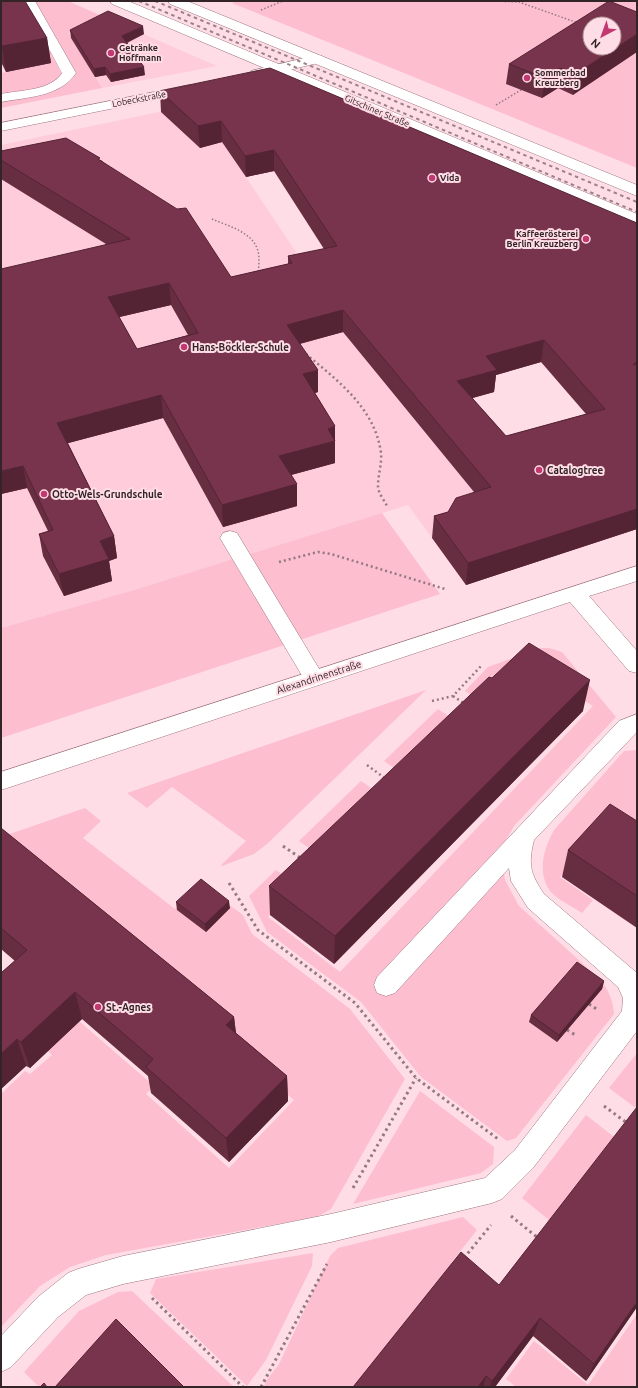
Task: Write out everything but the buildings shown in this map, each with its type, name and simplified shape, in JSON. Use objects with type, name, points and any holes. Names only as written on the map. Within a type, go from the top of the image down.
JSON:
[{"type":"main road","name":"Gitschiner Straße","points":[[117,1],[637,220]]},
{"type":"main road","points":[[175,1],[637,191]]},
{"type":"main road","points":[[242,78],[317,59]]},
{"type":"main road","name":"Lobeckstraße","points":[[1,127],[205,86]]},
{"type":"main road","name":"Alexandrinenstraße","points":[[1,781],[637,573]]},
{"type":"main road","points":[[575,594],[637,665]]},
{"type":"lane","points":[[1,98],[49,88],[63,81],[69,73],[29,1]]},
{"type":"lane","points":[[230,538],[314,678]]},
{"type":"lane","points":[[386,986],[627,727],[637,722]]},
{"type":"lane","points":[[1,1357],[48,1307],[78,1283],[123,1270],[331,1228],[498,1200],[524,1159],[634,1015],[635,998],[628,980],[536,901],[523,882],[518,858],[524,836]]},
{"type":"path","points":[[254,12],[283,1]]},
{"type":"path","points":[[494,1],[519,2],[580,23]]},
{"type":"path","points":[[491,109],[521,90]]},
{"type":"path","points":[[212,220],[244,233],[254,242],[258,250],[257,266],[260,275]]},
{"type":"path","points":[[303,350],[350,392],[371,421],[377,435],[381,454],[378,488],[387,506]]},
{"type":"path","points":[[250,571],[318,552],[331,554],[445,589]]},
{"type":"path","points":[[432,701],[453,696],[482,666]]},
{"type":"path","points":[[453,696],[471,708]]},
{"type":"path","points":[[367,765],[391,784]]},
{"type":"path","points":[[284,846],[308,864]]},
{"type":"path","points":[[229,883],[258,930],[355,1003],[416,1078],[524,1159]]},
{"type":"path","points":[[261,1387],[333,1252],[331,1228],[416,1078]]},
{"type":"path","points":[[578,1088],[629,1125]]},
{"type":"path","points":[[459,1264],[498,1200],[542,1241]]},
{"type":"path","points":[[123,1270],[243,1387]]},
{"type":"shaded area","points":[[14,1],[68,1],[102,16],[68,33],[102,88],[1,108],[1,73],[51,63]]},
{"type":"shaded area","name":"Sommerbad Kreuzberg","points":[[236,1],[637,1],[637,168],[232,3]]},
{"type":"shaded area","points":[[102,16],[217,66],[102,88],[67,33]]},
{"type":"shaded area","name":"Hans-Böckler-Schule","points":[[197,104],[300,258],[585,546],[466,585],[408,505],[134,590],[1,628],[1,145]]},
{"type":"shaded area","points":[[382,513],[440,594],[1,738],[1,628],[134,590]]},
{"type":"shaded area","points":[[540,648],[549,648],[562,652],[616,717],[514,826],[504,844],[503,866],[505,880],[519,906],[602,981],[607,989],[613,1005],[614,1014],[516,1138],[507,1141],[421,1077],[361,1002],[267,932],[249,896],[276,870],[298,885],[268,917],[340,972],[593,706],[527,667],[488,706],[465,691],[488,667]]},
{"type":"shaded area","points":[[426,690],[267,844],[254,854],[222,866],[221,865],[246,841],[172,787],[147,808],[127,793]]},
{"type":"shaded area","points":[[438,709],[462,725],[408,778],[384,761]]},
{"type":"shaded area","points":[[637,750],[637,851],[602,829],[560,877],[593,900],[582,913],[558,898],[546,885],[543,861],[547,845],[554,830],[624,751]]},
{"type":"shaded area","points":[[361,781],[386,798],[324,859],[299,841]]},
{"type":"shaded area","points":[[85,808],[101,821],[83,838],[175,909],[201,884],[243,915],[252,934],[350,1009],[405,1079],[331,1209],[317,1217],[106,1255],[70,1267],[40,1286],[1,1327],[1,1094],[25,1071],[30,1074],[52,1055],[48,1051],[79,1021],[154,1086],[146,1094],[229,1168],[294,1100],[234,1051],[1,837]]},
{"type":"shaded area","points":[[637,1053],[637,1109],[609,1088]]},
{"type":"shaded area","points":[[420,1091],[494,1147],[493,1164],[481,1173],[353,1204]]},
{"type":"shaded area","points":[[586,1115],[618,1140],[554,1224],[522,1198]]},
{"type":"shaded area","points":[[463,1217],[477,1230],[451,1263],[457,1272],[366,1387],[264,1387],[266,1381],[279,1364],[330,1256],[338,1248]]},
{"type":"shaded area","points":[[313,1253],[312,1266],[266,1360],[247,1386],[150,1293],[156,1279]]},
{"type":"shaded area","points":[[132,1291],[234,1387],[39,1387],[24,1372],[79,1311],[118,1292]]},
{"type":"shaded area","points":[[637,1314],[637,1387],[516,1387],[506,1379],[534,1341],[588,1385]]},
{"type":"railway","points":[[139,1],[637,212]]},
{"type":"railway","points":[[155,1],[637,202]]},
{"type":"place","name":"Getränke Hoffmann","points":[[111,53]]},
{"type":"place","name":"Sommerbad Kreuzberg","points":[[527,78]]},
{"type":"place","name":"Vida","points":[[432,178]]},
{"type":"place","name":"Kaffeerösterei Berlin Kreuzberg","points":[[586,239]]},
{"type":"place","name":"Hans-Böckler-Schule","points":[[184,347]]},
{"type":"place","name":"Catalogtree","points":[[539,470]]},
{"type":"place","name":"Otto-Wels-Grundschule","points":[[44,494]]},
{"type":"place","name":"St.-Agnes","points":[[98,1007]]}]
